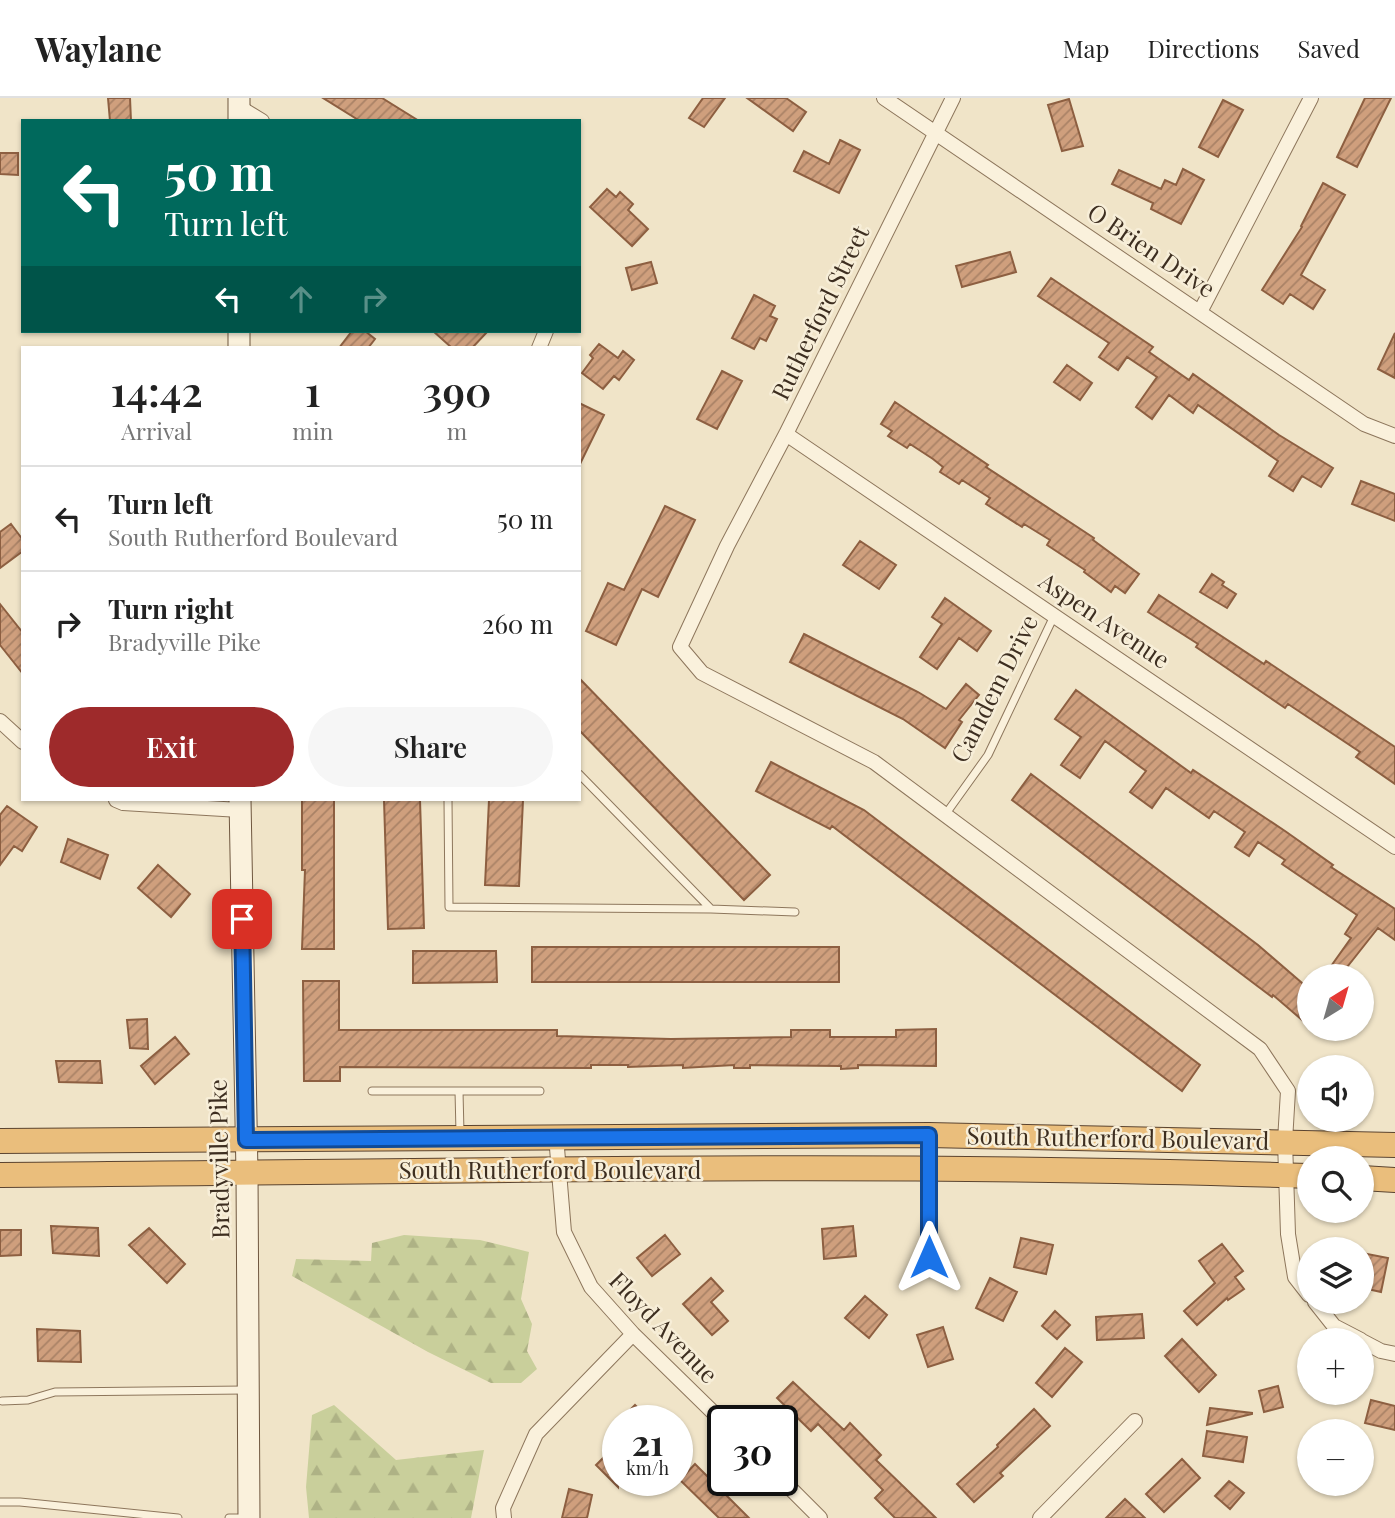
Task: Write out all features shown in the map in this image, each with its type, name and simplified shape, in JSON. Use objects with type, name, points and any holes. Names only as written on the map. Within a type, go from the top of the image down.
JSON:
[{"type":"highway","name":"South Rutherford Boulevard","points":[[0,1141],[929,1135],[1395,1145]]},
{"type":"highway","name":"South Rutherford Boulevard","points":[[0,1175],[1096,1169],[1297,1176]]},
{"type":"highway","points":[[1374,1179],[1395,1180]]},
{"type":"main road","name":"Bradyville Pike","points":[[240,805],[247,1174],[249,1518]]},
{"type":"street","name":"O Brien Drive","points":[[884,98],[1364,424],[1395,436]]},
{"type":"street","name":"Rutherford Street","points":[[945,815],[874,762],[702,673],[680,647],[727,546],[786,434],[953,98]]},
{"type":"street","points":[[1200,312],[1311,98]]},
{"type":"street","points":[[239,109],[258,119]]},
{"type":"street","name":"Aspen Avenue","points":[[786,434],[1395,847]]},
{"type":"street","points":[[0,721],[21,740]]},
{"type":"street","points":[[118,801],[240,805]]},
{"type":"street","points":[[945,815],[1260,1049],[1288,1091],[1285,1141],[1297,1173]]},
{"type":"street","points":[[929,1135],[929,1257]]},
{"type":"street","name":"Floyd Avenue","points":[[556,1136],[564,1232],[590,1287],[633,1334],[707,1406]]},
{"type":"street","points":[[1297,1182],[1288,1234],[1297,1280]]},
{"type":"street","points":[[1324,1314],[1338,1328]]},
{"type":"street","points":[[504,1518],[503,1507],[536,1434],[633,1334]]},
{"type":"street","points":[[1374,1348],[1395,1354]]},
{"type":"street","points":[[1040,1518],[1135,1421]]},
{"type":"street","points":[[798,1496],[820,1518]]},
{"type":"lane","name":"Camdem Drive","points":[[945,815],[988,755],[1055,615]]},
{"type":"lane","points":[[581,777],[711,909]]},
{"type":"lane","points":[[448,801],[449,906],[795,912]]},
{"type":"lane","points":[[372,1091],[540,1091]]},
{"type":"lane","points":[[459,1091],[460,1138]]},
{"type":"lane","points":[[2,1401],[27,1400],[55,1392],[248,1390]]},
{"type":"lane","points":[[0,1503],[20,1502],[178,1518]]},
{"type":"lane","points":[[229,1518],[249,1518]]},
{"type":"green space","points":[[404,1235],[480,1240],[529,1252],[521,1299],[532,1324],[527,1351],[537,1369],[521,1383],[491,1383],[428,1352],[292,1276],[296,1259],[371,1261],[372,1243]]},
{"type":"green space","points":[[334,1405],[396,1460],[484,1450],[471,1518],[309,1518],[306,1487],[312,1415]]},
{"type":"building","points":[[108,98],[130,98],[131,119],[110,119]]},
{"type":"building","points":[[323,98],[382,98],[416,119],[357,119]]},
{"type":"building","points":[[703,98],[725,98],[704,127],[689,118]]},
{"type":"building","points":[[747,98],[786,98],[806,112],[793,131]]},
{"type":"building","points":[[1365,98],[1391,98],[1357,167],[1337,157]]},
{"type":"building","points":[[1069,99],[1083,146],[1062,151],[1048,105]]},
{"type":"building","points":[[1223,100],[1243,110],[1218,157],[1199,147]]},
{"type":"building","points":[[840,140],[860,150],[839,193],[794,171],[804,151],[829,164]]},
{"type":"building","points":[[0,153],[18,153],[18,175],[0,174]]},
{"type":"building","points":[[1183,169],[1204,180],[1181,224],[1151,209],[1153,203],[1112,184],[1119,170],[1161,189],[1165,180],[1176,185]]},
{"type":"building","points":[[1323,183],[1345,195],[1301,275],[1325,290],[1313,309],[1290,294],[1283,304],[1262,290],[1302,227]]},
{"type":"building","points":[[607,189],[616,197],[620,192],[633,204],[628,210],[648,229],[632,246],[590,207]]},
{"type":"building","points":[[1010,252],[1016,272],[962,287],[956,266]]},
{"type":"building","points":[[651,262],[657,283],[632,290],[626,268]]},
{"type":"building","points":[[1051,278],[1153,347],[1149,352],[1189,380],[1193,374],[1279,435],[1333,468],[1321,487],[1302,476],[1293,491],[1269,476],[1278,461],[1198,405],[1193,413],[1169,395],[1152,419],[1136,407],[1157,377],[1127,357],[1118,370],[1099,357],[1109,343],[1038,296]]},
{"type":"building","points":[[754,295],[775,306],[770,316],[777,319],[766,341],[760,338],[754,349],[732,338]]},
{"type":"building","points":[[350,333],[368,333],[375,339],[370,346],[341,346]]},
{"type":"building","points":[[435,333],[486,333],[474,346],[450,346]]},
{"type":"building","points":[[1395,333],[1395,378],[1378,369]]},
{"type":"building","points":[[599,344],[618,358],[623,351],[634,360],[619,380],[614,376],[603,389],[582,373],[593,358],[590,355]]},
{"type":"building","points":[[1067,365],[1092,383],[1080,400],[1054,382]]},
{"type":"building","points":[[722,371],[742,381],[717,429],[697,419]]},
{"type":"building","points":[[895,402],[988,465],[986,467],[1094,538],[1093,540],[1139,574],[1125,593],[1115,586],[1111,592],[1084,572],[1085,570],[1047,545],[1050,540],[1024,524],[1022,527],[986,504],[990,498],[962,480],[959,484],[940,472],[943,467],[910,444],[907,448],[888,436],[892,431],[881,424]]},
{"type":"building","points":[[581,404],[604,415],[581,462]]},
{"type":"building","points":[[1361,481],[1395,494],[1395,521],[1352,504]]},
{"type":"building","points":[[665,506],[695,520],[658,597],[642,589],[616,645],[586,631],[608,583],[624,590]]},
{"type":"building","points":[[11,524],[21,537],[21,552],[0,568],[0,532]]},
{"type":"building","points":[[860,541],[896,565],[879,589],[843,565]]},
{"type":"building","points":[[1212,574],[1236,594],[1227,608],[1200,592]]},
{"type":"building","points":[[1159,595],[1264,664],[1266,661],[1395,747],[1395,784],[1356,757],[1360,752],[1288,704],[1285,708],[1196,647],[1198,644],[1148,612]]},
{"type":"building","points":[[945,598],[991,631],[977,651],[959,638],[937,669],[920,657],[942,624],[932,617]]},
{"type":"building","points":[[0,604],[21,630],[21,671],[0,645]]},
{"type":"building","points":[[804,634],[946,709],[966,684],[979,695],[959,720],[962,722],[945,748],[903,719],[790,662]]},
{"type":"building","points":[[581,680],[770,875],[744,900],[581,732]]},
{"type":"building","points":[[1076,690],[1191,773],[1193,770],[1285,831],[1333,865],[1331,867],[1395,909],[1395,940],[1378,928],[1350,964],[1333,964],[1351,938],[1345,934],[1357,915],[1282,864],[1285,860],[1258,842],[1249,856],[1235,847],[1245,832],[1214,811],[1209,818],[1166,788],[1152,808],[1130,792],[1146,771],[1105,741],[1080,778],[1061,765],[1081,737],[1055,719]]},
{"type":"building","points":[[771,762],[864,810],[1200,1065],[1182,1091],[832,826],[830,829],[756,791]]},
{"type":"building","points":[[1031,774],[1258,945],[1297,979],[1297,1016],[1273,995],[1272,997],[1012,800]]},
{"type":"building","points":[[302,801],[334,801],[334,949],[302,949],[305,870],[302,870]]},
{"type":"building","points":[[384,801],[420,801],[424,928],[388,929]]},
{"type":"building","points":[[489,801],[523,801],[519,886],[485,885]]},
{"type":"building","points":[[7,806],[37,827],[22,851],[14,846],[0,865],[0,815]]},
{"type":"building","points":[[68,839],[108,855],[100,879],[61,862]]},
{"type":"building","points":[[158,865],[190,894],[171,917],[138,888]]},
{"type":"building","points":[[532,947],[839,947],[839,982],[532,982]]},
{"type":"building","points":[[413,951],[496,951],[497,982],[413,983]]},
{"type":"building","points":[[303,981],[339,981],[339,1030],[557,1030],[557,1036],[671,1039],[791,1037],[791,1030],[830,1030],[830,1037],[896,1037],[896,1030],[936,1029],[936,1066],[858,1065],[858,1068],[841,1069],[841,1066],[750,1065],[750,1068],[734,1068],[734,1065],[683,1068],[683,1065],[591,1065],[591,1068],[340,1067],[340,1081],[304,1081]]},
{"type":"building","points":[[147,1019],[148,1049],[130,1048],[127,1020]]},
{"type":"building","points":[[175,1037],[189,1054],[155,1084],[141,1066]]},
{"type":"building","points":[[56,1061],[100,1061],[102,1083],[59,1082]]},
{"type":"building","points":[[51,1226],[98,1228],[99,1256],[53,1253]]},
{"type":"building","points":[[853,1226],[856,1256],[824,1259],[822,1229]]},
{"type":"building","points":[[149,1228],[185,1264],[167,1283],[129,1245]]},
{"type":"building","points":[[0,1230],[21,1230],[21,1255],[0,1256]]},
{"type":"building","points":[[665,1235],[680,1254],[652,1276],[637,1258]]},
{"type":"building","points":[[1021,1238],[1053,1245],[1046,1274],[1014,1267]]},
{"type":"building","points":[[1222,1244],[1243,1271],[1235,1277],[1244,1289],[1228,1300],[1227,1298],[1197,1325],[1184,1311],[1215,1283],[1199,1261]]},
{"type":"building","points":[[1374,1255],[1388,1258],[1381,1292],[1374,1290]]},
{"type":"building","points":[[711,1278],[723,1291],[711,1302],[728,1321],[712,1335],[683,1304]]},
{"type":"building","points":[[990,1278],[1017,1292],[1003,1321],[976,1308]]},
{"type":"building","points":[[865,1296],[887,1315],[869,1338],[845,1318]]},
{"type":"building","points":[[1055,1311],[1070,1325],[1057,1339],[1042,1326]]},
{"type":"building","points":[[1142,1314],[1144,1338],[1097,1340],[1096,1317]]},
{"type":"building","points":[[943,1327],[953,1359],[928,1367],[917,1335]]},
{"type":"building","points":[[37,1329],[80,1331],[81,1362],[38,1361]]},
{"type":"building","points":[[1182,1339],[1216,1375],[1199,1392],[1165,1356]]},
{"type":"building","points":[[1065,1348],[1082,1362],[1052,1397],[1036,1383]]},
{"type":"building","points":[[793,1382],[844,1430],[850,1423],[881,1455],[876,1460],[936,1518],[895,1518],[875,1498],[883,1490],[818,1424],[811,1431],[798,1418],[798,1405],[784,1405],[777,1398]]},
{"type":"building","points":[[1278,1386],[1283,1407],[1264,1412],[1259,1391]]},
{"type":"building","points":[[1374,1401],[1395,1406],[1395,1430],[1374,1425],[1374,1419],[1366,1419],[1370,1405],[1374,1405]]},
{"type":"building","points":[[1210,1408],[1252,1413],[1252,1414],[1207,1425]]},
{"type":"building","points":[[1034,1409],[1050,1426],[1000,1473],[1003,1476],[974,1502],[957,1484],[998,1447],[997,1445]]},
{"type":"building","points":[[1207,1431],[1247,1437],[1243,1462],[1203,1456]]},
{"type":"building","points":[[602,1459],[602,1471],[596,1465]]},
{"type":"building","points":[[1182,1459],[1200,1478],[1164,1512],[1146,1494]]},
{"type":"building","points":[[695,1464],[707,1476],[707,1496],[727,1496],[749,1518],[719,1518],[693,1493]]},
{"type":"building","points":[[1229,1481],[1244,1493],[1230,1509],[1215,1496]]},
{"type":"building","points":[[569,1489],[592,1495],[587,1518],[562,1518]]},
{"type":"building","points":[[1125,1499],[1145,1518],[1106,1518]]},
{"type":"route","points":[[242,919],[246,1140],[929,1135],[929,1257]]}]
